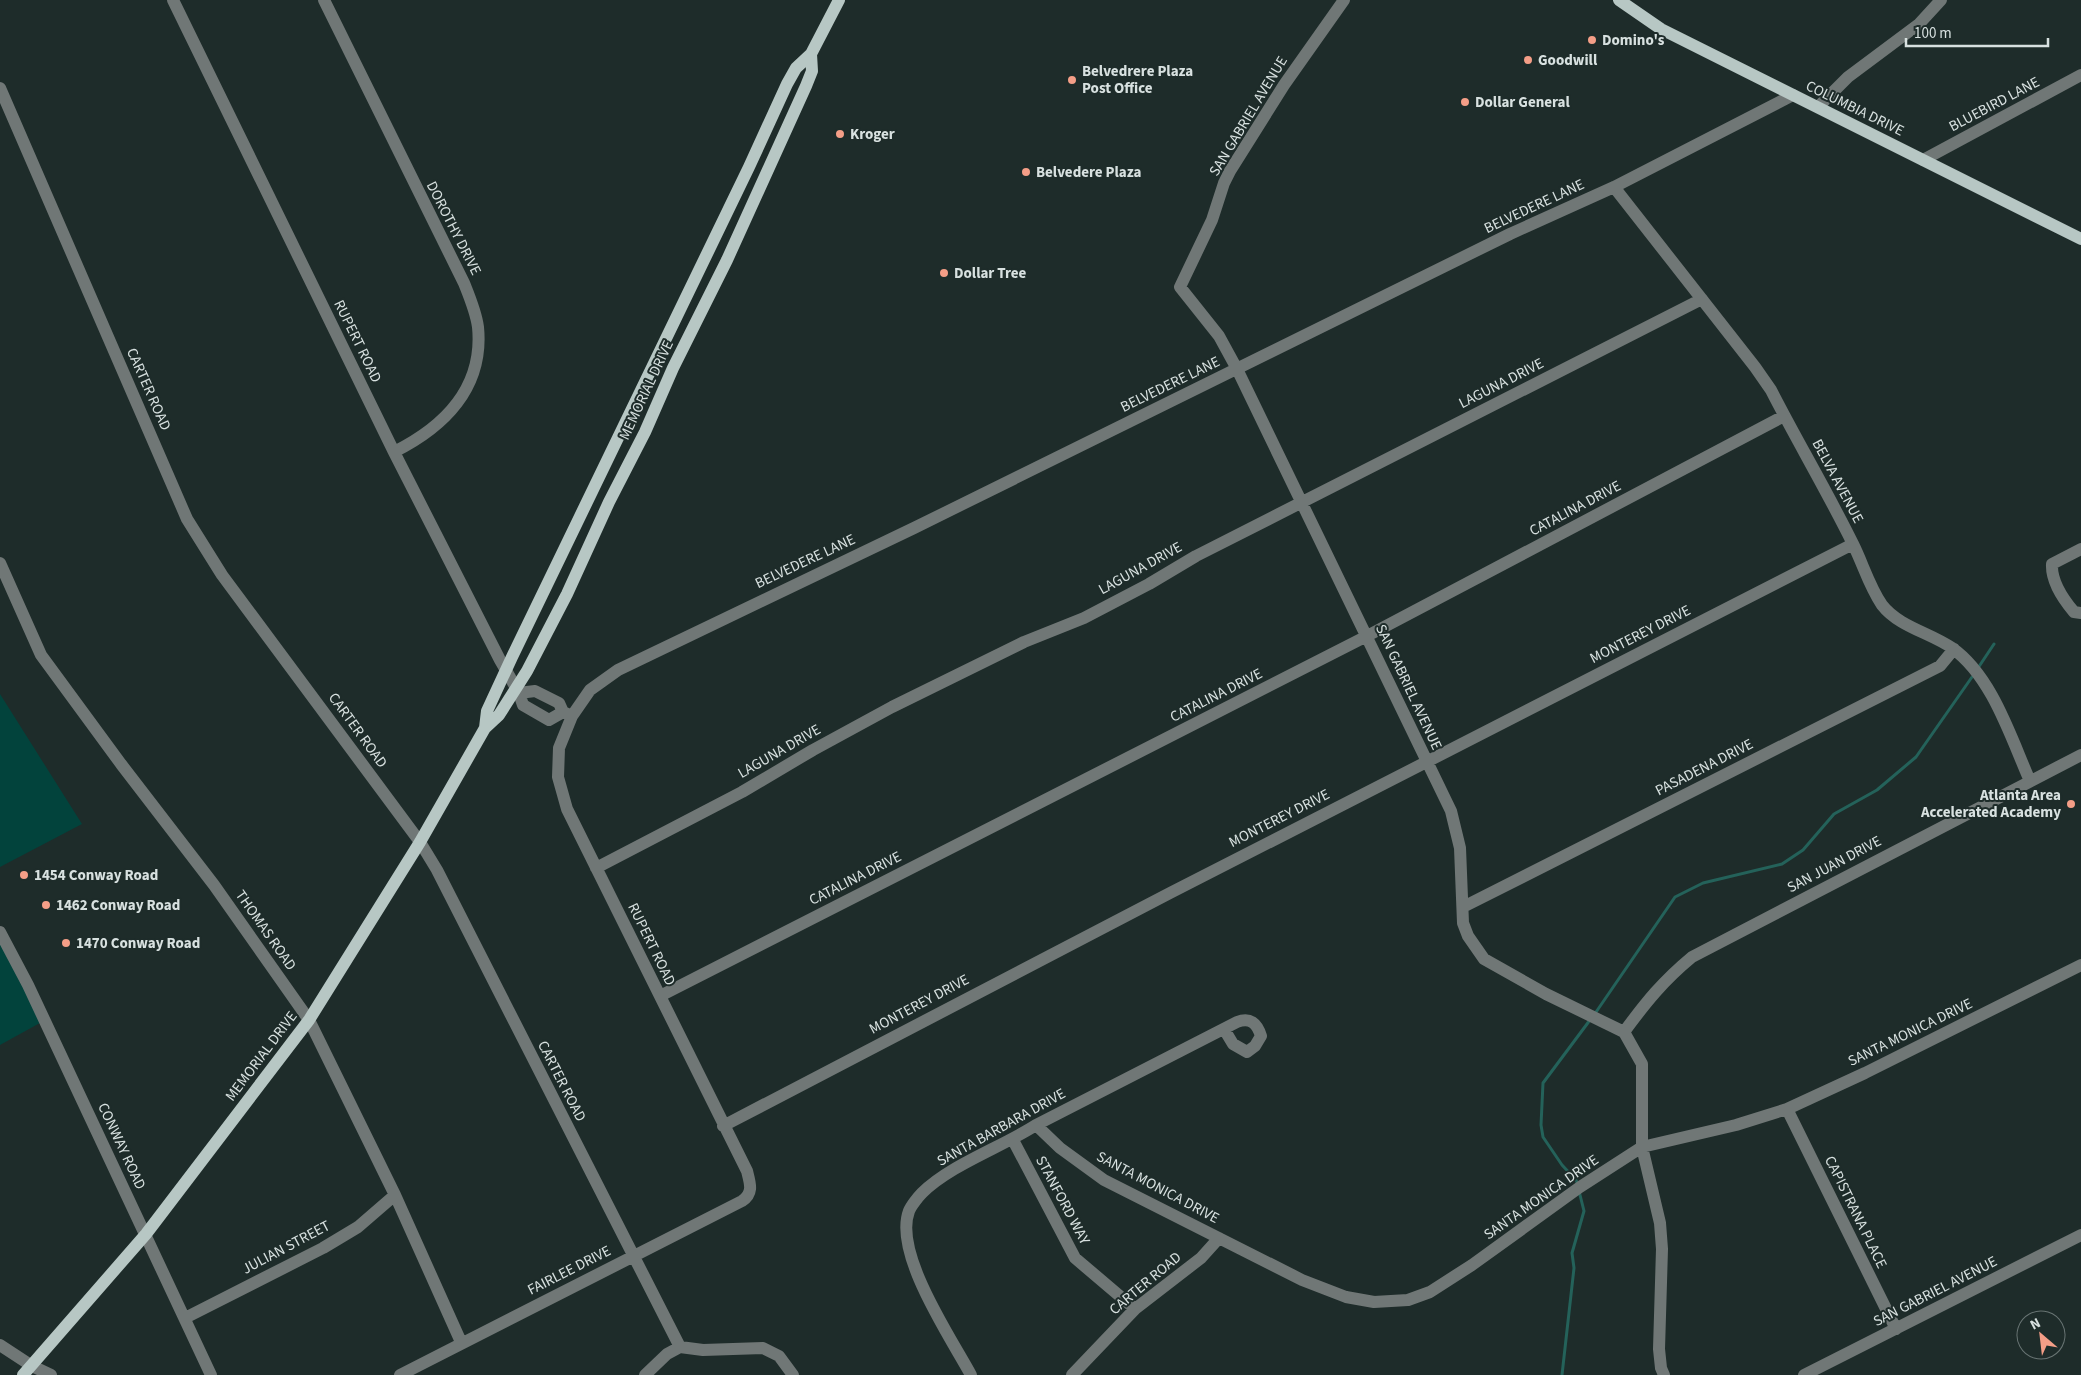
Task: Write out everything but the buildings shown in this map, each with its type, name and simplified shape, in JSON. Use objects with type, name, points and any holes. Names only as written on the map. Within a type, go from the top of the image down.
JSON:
[{"type":"main road","name":"MEMORIAL DRIVE","points":[[485,728],[487,711],[591,490],[749,167],[787,84],[796,68],[811,54],[839,0]]},
{"type":"main road","name":"COLUMBIA DRIVE","points":[[1619,0],[1661,29],[2081,239]]},
{"type":"main road","name":"MEMORIAL DRIVE","points":[[27,1370],[146,1234],[309,1020],[420,842],[485,728],[499,715],[518,691],[609,502],[646,432],[673,368],[740,234],[812,71],[811,54]]},
{"type":"street","name":"RUPERT ROAD","points":[[173,0],[394,452],[518,691],[523,705],[549,720],[567,714]]},
{"type":"street","name":"DOROTHY DRIVE","points":[[324,0],[431,220],[464,283],[473,306],[478,327],[478,348],[472,378],[460,400],[442,421],[418,441],[394,452]]},
{"type":"street","name":"SAN GABRIEL AVENUE","points":[[1344,0],[1284,85],[1230,171],[1212,220],[1180,287],[1220,336],[1451,811],[1460,848],[1463,924],[1468,936],[1484,959],[1546,994],[1624,1032]]},
{"type":"street","points":[[1818,107],[1848,77],[1919,24],[1941,0]]},
{"type":"street","name":"BLUEBIRD LANE","points":[[1923,160],[2081,76]]},
{"type":"street","name":"CARTER ROAD","points":[[0,88],[187,519],[222,575],[420,842],[437,870],[680,1347]]},
{"type":"street","name":"BELVEDERE LANE","points":[[567,714],[590,690],[618,670],[1510,234],[1614,187],[1793,96]]},
{"type":"street","name":"BELVA AVENUE","points":[[1614,187],[1771,390],[1853,544],[1872,589],[1883,606],[1895,618],[1954,649],[1968,663],[1986,688],[2003,718],[2030,781]]},
{"type":"street","name":"LAGUNA DRIVE","points":[[596,868],[742,792],[813,750],[892,707],[1024,642],[1084,618],[1149,584],[1196,556],[1702,299]]},
{"type":"street","name":"CATALINA DRIVE","points":[[660,996],[1367,636],[1784,416]]},
{"type":"street","name":"MONTEREY DRIVE","points":[[723,1126],[971,995],[1853,544]]},
{"type":"street","points":[[2081,549],[2052,564],[2051,570],[2063,599],[2074,612],[2081,613]]},
{"type":"street","name":"THOMAS ROAD","points":[[0,563],[41,655],[121,764],[214,885],[309,1020],[395,1195],[461,1342]]},
{"type":"street","name":"PASADENA DRIVE","points":[[1463,907],[1940,666],[1954,649]]},
{"type":"street","points":[[518,691],[534,691],[558,703],[567,714]]},
{"type":"street","name":"RUPERT ROAD","points":[[567,714],[559,748],[558,777],[567,808],[723,1126],[747,1171],[750,1192]]},
{"type":"street","name":"SAN JUAN DRIVE","points":[[1624,1032],[1651,995],[1669,976],[1692,957],[2081,755]]},
{"type":"street","name":"CONWAY ROAD","points":[[0,932],[28,985],[211,1375]]},
{"type":"street","name":"SANTA MONICA DRIVE","points":[[1036,1125],[1060,1148],[1104,1180],[1302,1280],[1346,1297],[1374,1302],[1408,1300],[1430,1292],[1472,1265],[1580,1188],[1642,1147],[1736,1125],[1787,1109],[2081,965]]},
{"type":"street","name":"SANTA BARBARA DRIVE","points":[[971,1375],[918,1277],[910,1255],[906,1233],[909,1211],[922,1193],[959,1167],[1013,1140],[1036,1125],[1224,1029]]},
{"type":"street","points":[[1624,1032],[1642,1064],[1642,1147],[1660,1223],[1662,1249],[1659,1348],[1661,1368],[1664,1375]]},
{"type":"street","name":"CAPISTRANA PLACE","points":[[1787,1109],[1896,1329]]},
{"type":"street","name":"STANFORD WAY","points":[[1013,1140],[1075,1258],[1135,1309]]},
{"type":"street","name":"FAIRLEE DRIVE","points":[[400,1375],[461,1342],[742,1201],[748,1197],[750,1192]]},
{"type":"street","name":"JULIAN STREET","points":[[185,1318],[323,1248],[358,1227],[395,1195]]},
{"type":"street","name":"SAN GABRIEL AVENUE","points":[[1804,1375],[2081,1235]]},
{"type":"street","name":"CARTER ROAD","points":[[1072,1375],[1135,1309],[1201,1258],[1219,1238]]},
{"type":"street","points":[[0,1345],[27,1370],[51,1375]]},
{"type":"street","points":[[645,1375],[667,1354],[680,1347],[703,1350],[763,1348],[779,1356],[793,1375]]},
{"type":"green space","points":[[0,694],[82,824],[0,867]]},
{"type":"green space","points":[[0,938],[49,1018],[0,1045]]},
{"type":"waterway","points":[[1978,668],[1994,644]]},
{"type":"waterway","points":[[1594,1015],[1675,897],[1703,883],[1782,864],[1803,850],[1834,814],[1877,790],[1916,757],[1972,677]]},
{"type":"waterway","points":[[1578,1185],[1543,1137],[1541,1125],[1543,1083],[1590,1020]]},
{"type":"waterway","points":[[1562,1375],[1574,1268],[1572,1253],[1584,1211],[1579,1191]]},
{"type":"place","name":"Domino's","points":[[1592,40]]},
{"type":"place","name":"Goodwill","points":[[1528,60]]},
{"type":"place","name":"Belvedrere Plaza Post Office","points":[[1072,80]]},
{"type":"place","name":"Dollar General","points":[[1465,102]]},
{"type":"place","name":"Kroger","points":[[840,134]]},
{"type":"place","name":"Belvedere Plaza","points":[[1026,172]]},
{"type":"place","name":"Dollar Tree","points":[[944,273]]},
{"type":"place","name":"Atlanta Area Accelerated Academy","points":[[2071,804]]},
{"type":"place","name":"1454 Conway Road","points":[[24,875]]},
{"type":"place","name":"1462 Conway Road","points":[[46,905]]},
{"type":"place","name":"1470 Conway Road","points":[[66,943]]}]
